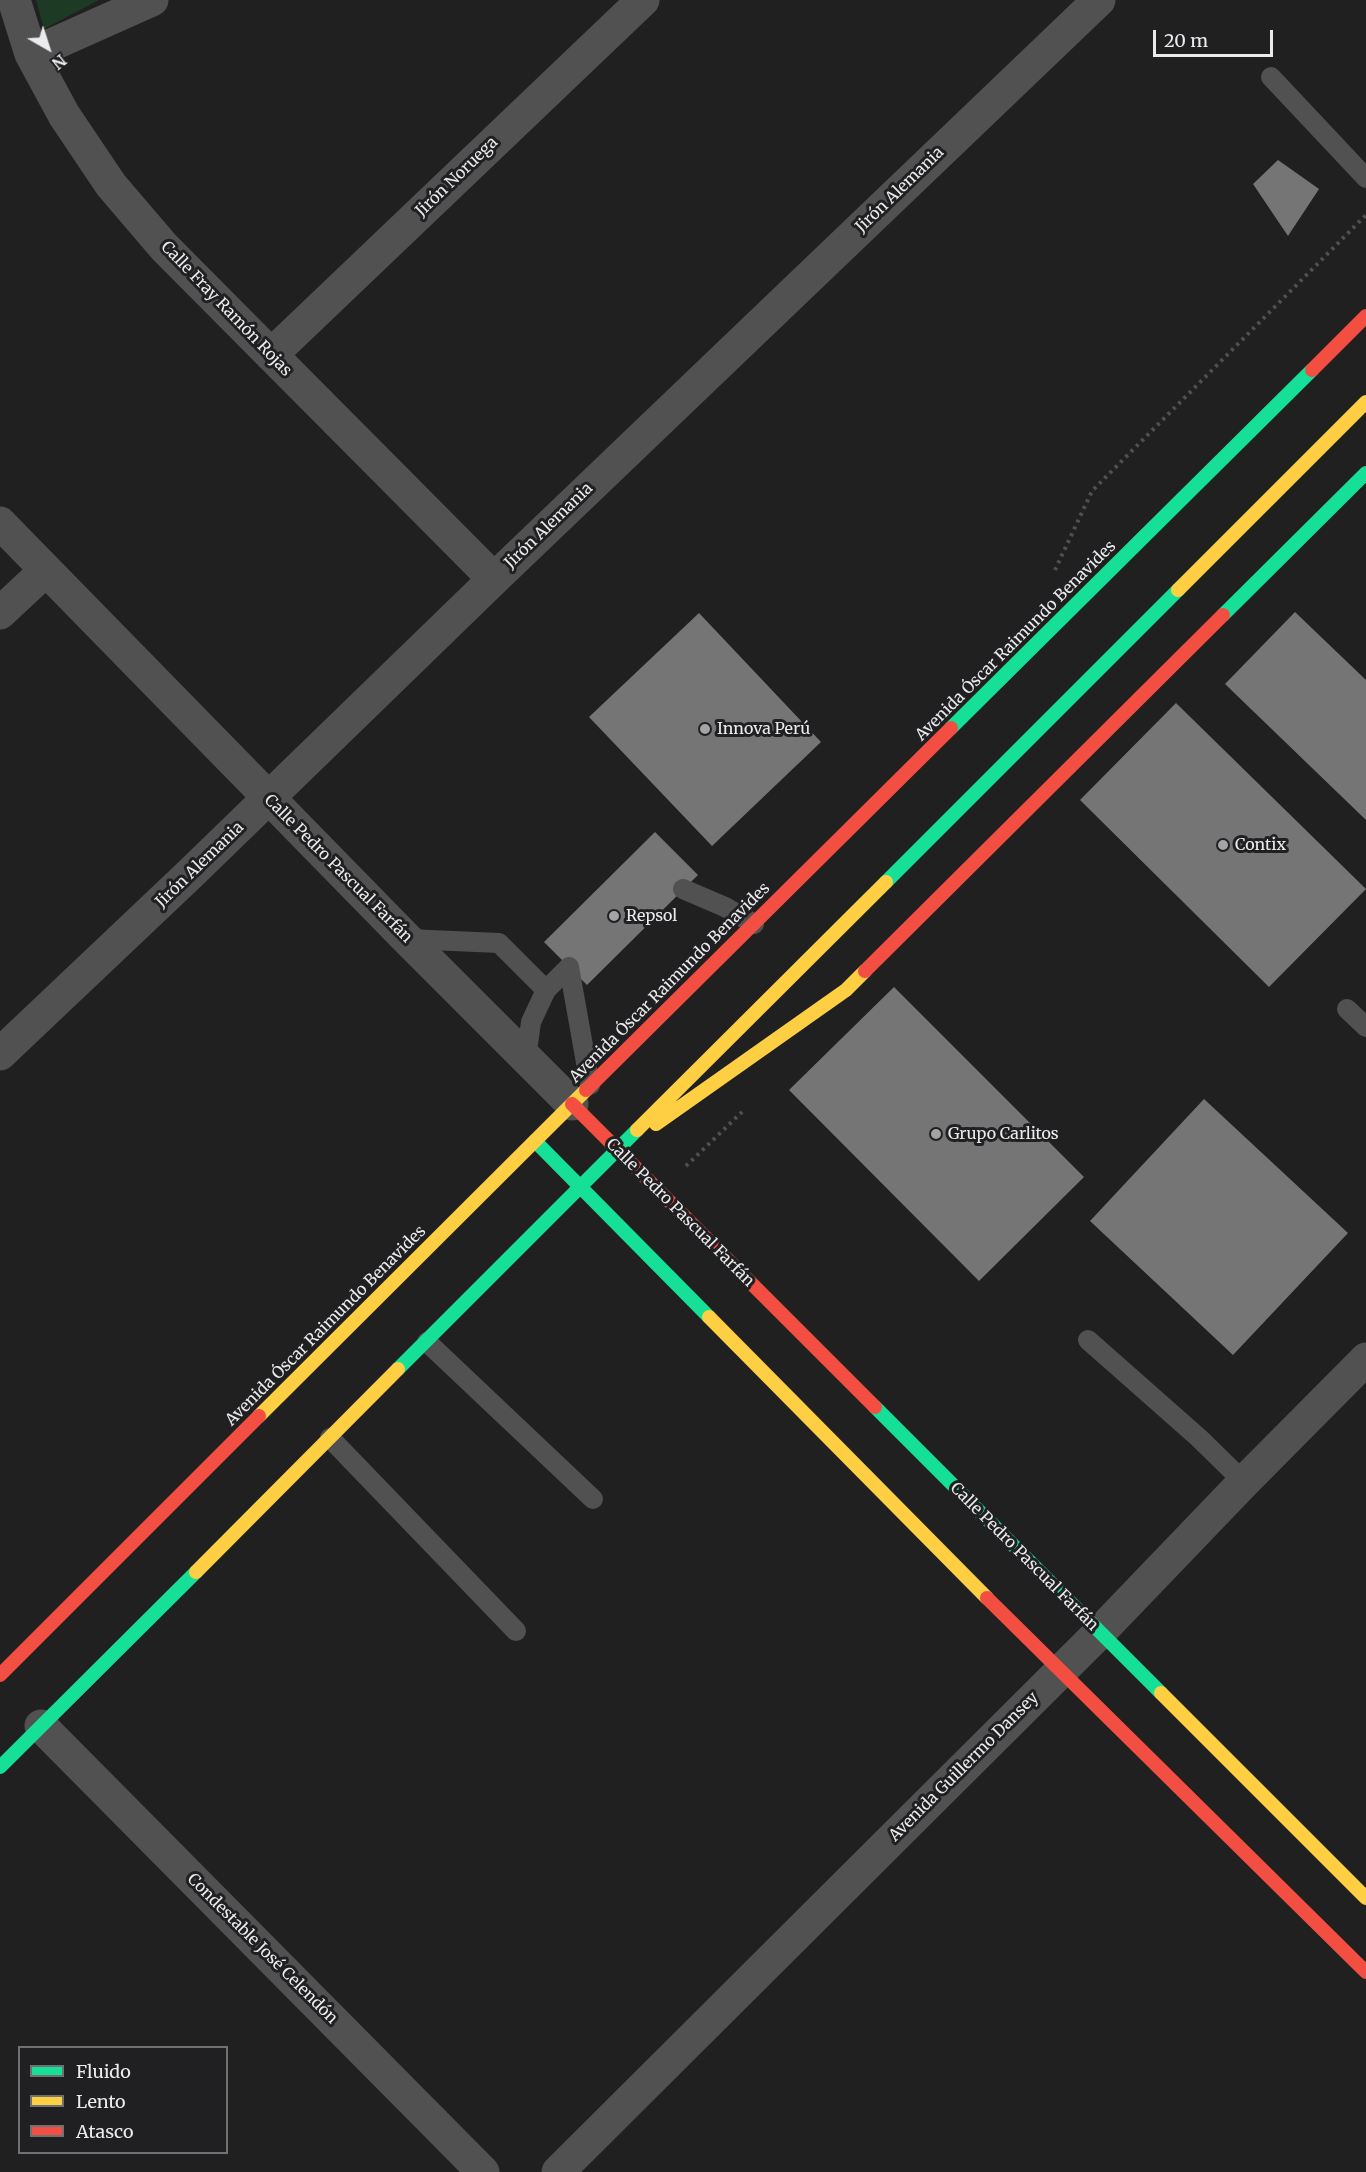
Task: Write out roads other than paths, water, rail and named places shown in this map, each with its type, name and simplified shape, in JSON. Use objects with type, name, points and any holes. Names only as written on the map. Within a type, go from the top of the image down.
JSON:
[{"type":"main road","name":"Avenida Óscar Raimundo Benavides","points":[[0,1675],[581,1094],[1366,316]]},
{"type":"main road","points":[[0,1767],[1366,402]]},
{"type":"main road","points":[[618,1151],[846,990],[1366,473]]},
{"type":"main road","name":"Calle Pedro Pascual Farfán","points":[[581,1094],[618,1151],[1366,1898]]},
{"type":"main road","points":[[535,1141],[1060,1671],[1366,1972]]},
{"type":"street","name":"Calle Fray Ramón Rojas","points":[[14,0],[31,54],[64,115],[111,185],[164,247],[494,579]]},
{"type":"street","points":[[31,54],[152,0]]},
{"type":"street","name":"Jirón Noruega","points":[[271,355],[644,0]]},
{"type":"street","name":"Jirón Alemania","points":[[0,1054],[269,799],[494,579],[1099,0]]},
{"type":"street","name":"Calle Pedro Pascual Farfán","points":[[0,523],[526,1059],[581,1094]]},
{"type":"street","points":[[0,613],[45,571]]},
{"type":"street","name":"Avenida Guillermo Dansey","points":[[558,2172],[1100,1632],[1366,1359]]},
{"type":"street","name":"Condestable José Celendón","points":[[41,1726],[483,2172]]},
{"type":"lane","points":[[1271,77],[1366,178]]},
{"type":"lane","points":[[683,890],[725,907],[754,924]]},
{"type":"lane","points":[[407,939],[499,943],[546,990]]},
{"type":"lane","points":[[526,1059],[531,1022],[546,990],[569,967],[581,1094]]},
{"type":"lane","points":[[1347,1009],[1366,1027]]},
{"type":"lane","points":[[1088,1340],[1199,1438],[1244,1482]]},
{"type":"lane","points":[[427,1342],[592,1499]]},
{"type":"lane","points":[[330,1438],[516,1631]]},
{"type":"place","name":"Innova Perú","points":[[705,729]]},
{"type":"place","name":"Contix","points":[[1223,845]]},
{"type":"place","name":"Repsol","points":[[614,916]]},
{"type":"place","name":"Grupo Carlitos","points":[[936,1134]]}]
